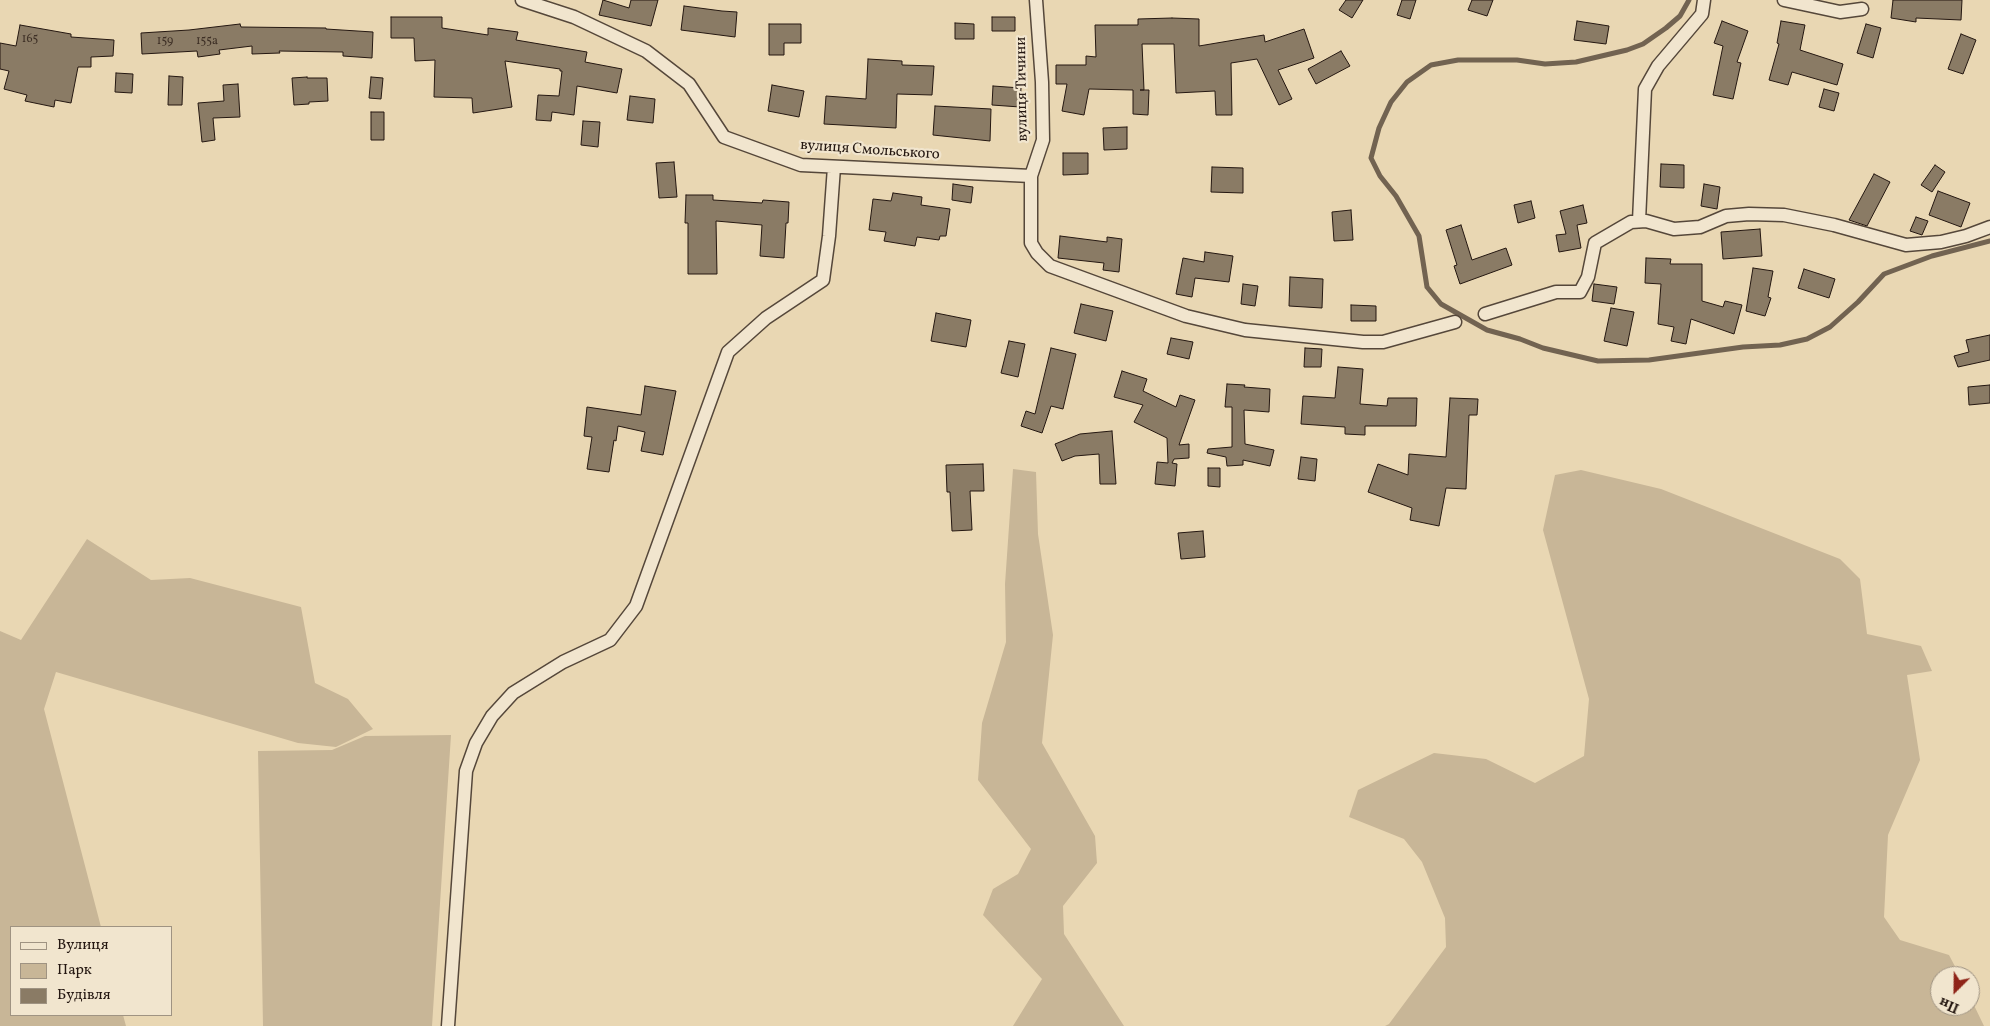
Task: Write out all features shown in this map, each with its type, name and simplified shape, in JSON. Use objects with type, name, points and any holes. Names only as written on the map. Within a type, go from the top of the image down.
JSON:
[{"type":"street","name":"вулиця Смольського","points":[[522,0],[574,17],[646,51],[689,84],[724,137],[800,165],[1031,176]]},
{"type":"street","name":"вулиця Тичини","points":[[1036,0],[1042,82],[1043,140],[1031,176],[1031,243],[1037,253],[1050,266],[1186,316],[1246,330],[1362,342],[1383,342],[1455,322]]},
{"type":"street","points":[[1638,222],[1645,89],[1658,66],[1702,14],[1704,0]]},
{"type":"street","points":[[1784,0],[1840,12],[1862,9]]},
{"type":"street","points":[[448,1026],[466,771],[476,744],[492,716],[512,693],[563,662],[610,640],[636,606],[728,352],[766,318],[822,280],[829,236],[834,167]]},
{"type":"street","points":[[1485,314],[1556,292],[1580,292],[1588,277],[1595,243],[1630,222],[1646,221],[1674,229],[1700,227],[1726,216],[1749,214],[1784,215],[1834,225],[1906,245],[1941,242],[1966,236],[1990,227]]},
{"type":"green space","points":[[1013,469],[1036,472],[1038,534],[1053,635],[1042,743],[1095,836],[1097,863],[1063,906],[1064,934],[1124,1026],[1013,1026],[1042,979],[983,915],[993,889],[1018,874],[1031,849],[978,780],[982,723],[1006,642],[1005,584]]},
{"type":"green space","points":[[1581,470],[1661,489],[1840,559],[1860,579],[1867,634],[1921,646],[1932,671],[1907,675],[1920,760],[1888,835],[1884,917],[1900,940],[1949,955],[1955,966],[1930,966],[1930,1016],[1979,1016],[1984,1026],[1385,1026],[1389,1024],[1446,947],[1445,918],[1422,862],[1404,839],[1349,817],[1358,790],[1434,753],[1486,759],[1535,783],[1584,756],[1589,699],[1543,530],[1555,475]]},
{"type":"green space","points":[[87,539],[151,580],[190,578],[301,607],[315,683],[348,699],[373,729],[336,747],[298,743],[56,672],[44,709],[101,926],[10,926],[10,1016],[123,1016],[126,1026],[0,1026],[0,631],[21,640]]},
{"type":"green space","points":[[451,735],[432,1026],[263,1026],[258,751],[332,750],[365,736]]},
{"type":"building","points":[[603,0],[629,8],[631,0],[658,0],[651,26],[599,15]]},
{"type":"building","points":[[1346,0],[1363,0],[1352,18],[1339,10]]},
{"type":"building","points":[[1402,0],[1416,0],[1410,19],[1397,15]]},
{"type":"building","points":[[1472,0],[1493,0],[1487,16],[1468,10]]},
{"type":"building","points":[[1893,0],[1962,0],[1961,20],[1916,18],[1916,22],[1891,18]]},
{"type":"building","points":[[684,6],[737,12],[735,37],[681,30]]},
{"type":"building","points":[[391,17],[442,17],[442,28],[488,35],[488,28],[518,32],[516,40],[587,52],[585,62],[622,69],[617,93],[577,86],[574,115],[552,112],[551,121],[536,120],[538,95],[559,96],[562,71],[560,69],[505,61],[512,107],[473,113],[472,98],[434,97],[435,60],[415,61],[414,38],[391,38]]},
{"type":"building","points":[[992,17],[1015,17],[1015,31],[992,31]]},
{"type":"building","points":[[1172,18],[1199,19],[1199,46],[1264,35],[1265,42],[1304,29],[1314,58],[1278,70],[1292,99],[1279,105],[1257,59],[1231,63],[1232,115],[1216,115],[1215,91],[1176,93],[1174,44],[1142,44],[1144,90],[1149,90],[1148,115],[1133,114],[1133,90],[1089,89],[1084,115],[1062,111],[1067,84],[1056,84],[1056,65],[1086,65],[1086,56],[1096,57],[1095,25],[1138,25],[1138,19]]},
{"type":"building","points":[[1577,21],[1609,26],[1606,44],[1574,40]]},
{"type":"building","points":[[1722,21],[1748,31],[1737,62],[1741,63],[1733,99],[1713,95],[1723,46],[1714,43]]},
{"type":"building","points":[[1781,21],[1805,25],[1800,50],[1843,64],[1837,85],[1792,72],[1788,85],[1769,80],[1779,44],[1777,43]]},
{"type":"building","points":[[955,23],[974,24],[974,39],[955,39]]},
{"type":"building","points":[[240,24],[241,27],[326,28],[373,32],[372,58],[343,56],[343,52],[279,51],[280,53],[252,54],[252,46],[219,50],[220,54],[198,57],[197,51],[142,54],[141,33]]},
{"type":"building","points":[[769,24],[801,24],[801,43],[784,43],[784,55],[769,55]]},
{"type":"building","points":[[1866,24],[1881,28],[1873,58],[1857,53]]},
{"type":"building","points":[[20,25],[71,34],[71,37],[114,40],[113,56],[91,57],[91,67],[78,67],[71,103],[55,100],[54,107],[25,101],[27,95],[4,89],[9,71],[0,69],[0,43],[16,46]]},
{"type":"building","points":[[1961,34],[1976,40],[1963,74],[1948,69]]},
{"type":"building","points":[[1341,51],[1350,66],[1316,84],[1308,69]]},
{"type":"building","points":[[868,59],[902,61],[902,65],[934,66],[932,95],[897,94],[896,128],[824,124],[826,96],[866,99]]},
{"type":"building","points":[[116,73],[133,74],[132,93],[115,92]]},
{"type":"building","points":[[169,76],[183,77],[182,105],[168,105]]},
{"type":"building","points":[[371,77],[383,78],[381,99],[369,98]]},
{"type":"building","points":[[292,78],[327,78],[328,101],[294,105]]},
{"type":"building","points":[[238,84],[240,117],[213,118],[215,140],[202,142],[198,103],[224,101],[223,85]]},
{"type":"building","points":[[772,85],[804,91],[799,117],[768,111]]},
{"type":"building","points":[[993,86],[1021,88],[1020,107],[992,105]]},
{"type":"building","points":[[1824,89],[1839,93],[1834,111],[1819,107]]},
{"type":"building","points":[[630,96],[655,99],[653,123],[627,120]]},
{"type":"building","points":[[935,106],[991,109],[990,141],[933,135]]},
{"type":"building","points":[[371,112],[384,112],[384,140],[371,140]]},
{"type":"building","points":[[583,121],[600,122],[598,147],[581,145]]},
{"type":"building","points":[[1127,127],[1127,149],[1104,150],[1103,128]]},
{"type":"building","points":[[1063,153],[1088,153],[1088,174],[1063,175]]},
{"type":"building","points":[[674,162],[677,197],[659,198],[656,163]]},
{"type":"building","points":[[1661,164],[1684,165],[1684,188],[1660,187]]},
{"type":"building","points":[[1935,165],[1945,172],[1932,192],[1921,185]]},
{"type":"building","points":[[1212,167],[1243,168],[1243,193],[1211,192]]},
{"type":"building","points":[[1874,174],[1890,182],[1867,226],[1849,220]]},
{"type":"building","points":[[953,184],[973,187],[971,203],[952,200]]},
{"type":"building","points":[[1704,184],[1720,187],[1717,209],[1701,206]]},
{"type":"building","points":[[1938,191],[1970,203],[1961,227],[1929,215]]},
{"type":"building","points":[[893,193],[922,197],[921,205],[950,209],[946,236],[940,236],[939,240],[917,237],[915,246],[884,241],[886,232],[869,230],[873,199],[891,201]]},
{"type":"building","points":[[686,195],[713,195],[713,200],[762,203],[763,200],[789,202],[784,258],[760,256],[762,225],[716,221],[717,274],[688,274],[688,223],[685,223]]},
{"type":"building","points":[[1531,201],[1535,218],[1518,223],[1514,205]]},
{"type":"building","points":[[1583,205],[1587,223],[1577,225],[1581,248],[1559,252],[1556,235],[1566,234],[1560,211]]},
{"type":"building","points":[[1351,210],[1353,240],[1334,241],[1332,212]]},
{"type":"building","points":[[1916,217],[1928,221],[1922,235],[1910,231]]},
{"type":"building","points":[[1461,225],[1472,260],[1506,248],[1512,265],[1460,284],[1454,266],[1457,265],[1446,230]]},
{"type":"building","points":[[1760,229],[1762,256],[1723,259],[1721,232]]},
{"type":"building","points":[[1060,236],[1107,242],[1107,237],[1122,239],[1119,272],[1103,270],[1104,263],[1058,258]]},
{"type":"building","points":[[1205,252],[1233,256],[1229,282],[1195,278],[1192,297],[1176,294],[1183,258],[1204,262]]},
{"type":"building","points":[[1646,258],[1671,259],[1670,264],[1702,264],[1702,301],[1723,307],[1725,301],[1742,305],[1734,334],[1691,319],[1686,344],[1671,341],[1674,327],[1658,324],[1661,284],[1645,283]]},
{"type":"building","points":[[1753,268],[1773,271],[1768,297],[1771,298],[1765,316],[1746,311]]},
{"type":"building","points":[[1804,269],[1835,279],[1829,298],[1798,288]]},
{"type":"building","points":[[1290,277],[1323,279],[1322,308],[1289,306]]},
{"type":"building","points":[[1243,284],[1258,286],[1255,306],[1241,304]]},
{"type":"building","points":[[1594,284],[1617,287],[1614,304],[1592,301]]},
{"type":"building","points":[[1081,304],[1113,311],[1106,341],[1074,333]]},
{"type":"building","points":[[1351,305],[1376,306],[1376,321],[1351,321]]},
{"type":"building","points":[[1611,308],[1634,312],[1627,346],[1604,341]]},
{"type":"building","points":[[936,313],[971,320],[966,347],[931,341]]},
{"type":"building","points":[[1990,335],[1990,360],[1958,367],[1954,356],[1969,352],[1966,340]]},
{"type":"building","points":[[1171,338],[1193,342],[1189,359],[1167,354]]},
{"type":"building","points":[[1009,341],[1025,344],[1018,377],[1001,373]]},
{"type":"building","points":[[1051,348],[1076,354],[1063,409],[1051,406],[1042,433],[1021,426],[1026,411],[1035,414]]},
{"type":"building","points":[[1305,348],[1322,349],[1321,367],[1304,367]]},
{"type":"building","points":[[1338,367],[1363,369],[1360,404],[1387,406],[1388,398],[1417,398],[1416,426],[1365,426],[1365,435],[1345,434],[1345,427],[1301,424],[1303,396],[1335,398]]},
{"type":"building","points":[[1122,371],[1147,379],[1143,391],[1176,407],[1180,395],[1195,400],[1179,445],[1189,444],[1189,458],[1174,459],[1172,463],[1177,464],[1175,486],[1155,484],[1157,462],[1168,463],[1167,438],[1134,422],[1143,405],[1114,397]]},
{"type":"building","points":[[1227,384],[1270,389],[1269,412],[1244,410],[1245,444],[1274,450],[1270,466],[1243,460],[1243,465],[1227,466],[1226,457],[1207,453],[1208,449],[1232,447],[1232,407],[1225,407]]},
{"type":"building","points":[[1990,385],[1990,403],[1969,405],[1968,387]]},
{"type":"building","points":[[645,386],[676,391],[663,455],[641,451],[645,432],[618,426],[609,472],[587,469],[592,437],[584,436],[587,407],[641,415]]},
{"type":"building","points":[[1450,398],[1478,399],[1477,415],[1469,415],[1466,489],[1446,488],[1439,526],[1410,520],[1412,508],[1368,492],[1378,464],[1408,475],[1409,454],[1446,457]]},
{"type":"building","points":[[1112,431],[1116,484],[1100,484],[1099,454],[1075,456],[1062,461],[1055,444],[1080,434]]},
{"type":"building","points":[[1301,457],[1317,459],[1315,481],[1298,479]]},
{"type":"building","points":[[983,464],[984,491],[970,491],[972,530],[952,531],[950,492],[947,492],[946,465]]},
{"type":"building","points":[[1208,468],[1220,468],[1220,487],[1208,486]]},
{"type":"building","points":[[1203,531],[1205,557],[1181,559],[1178,533]]},
{"type":"waterway","points":[[1689,0],[1680,16],[1666,28],[1643,44],[1627,50],[1576,62],[1545,64],[1517,60],[1458,60],[1431,65],[1407,82],[1391,102],[1379,128],[1371,158],[1380,176],[1396,196],[1419,236],[1427,287],[1441,304],[1487,330],[1520,339],[1543,348],[1598,361],[1649,360],[1743,347],[1780,345],[1807,339],[1830,327],[1858,302],[1884,274],[1932,256],[1990,241]]}]
